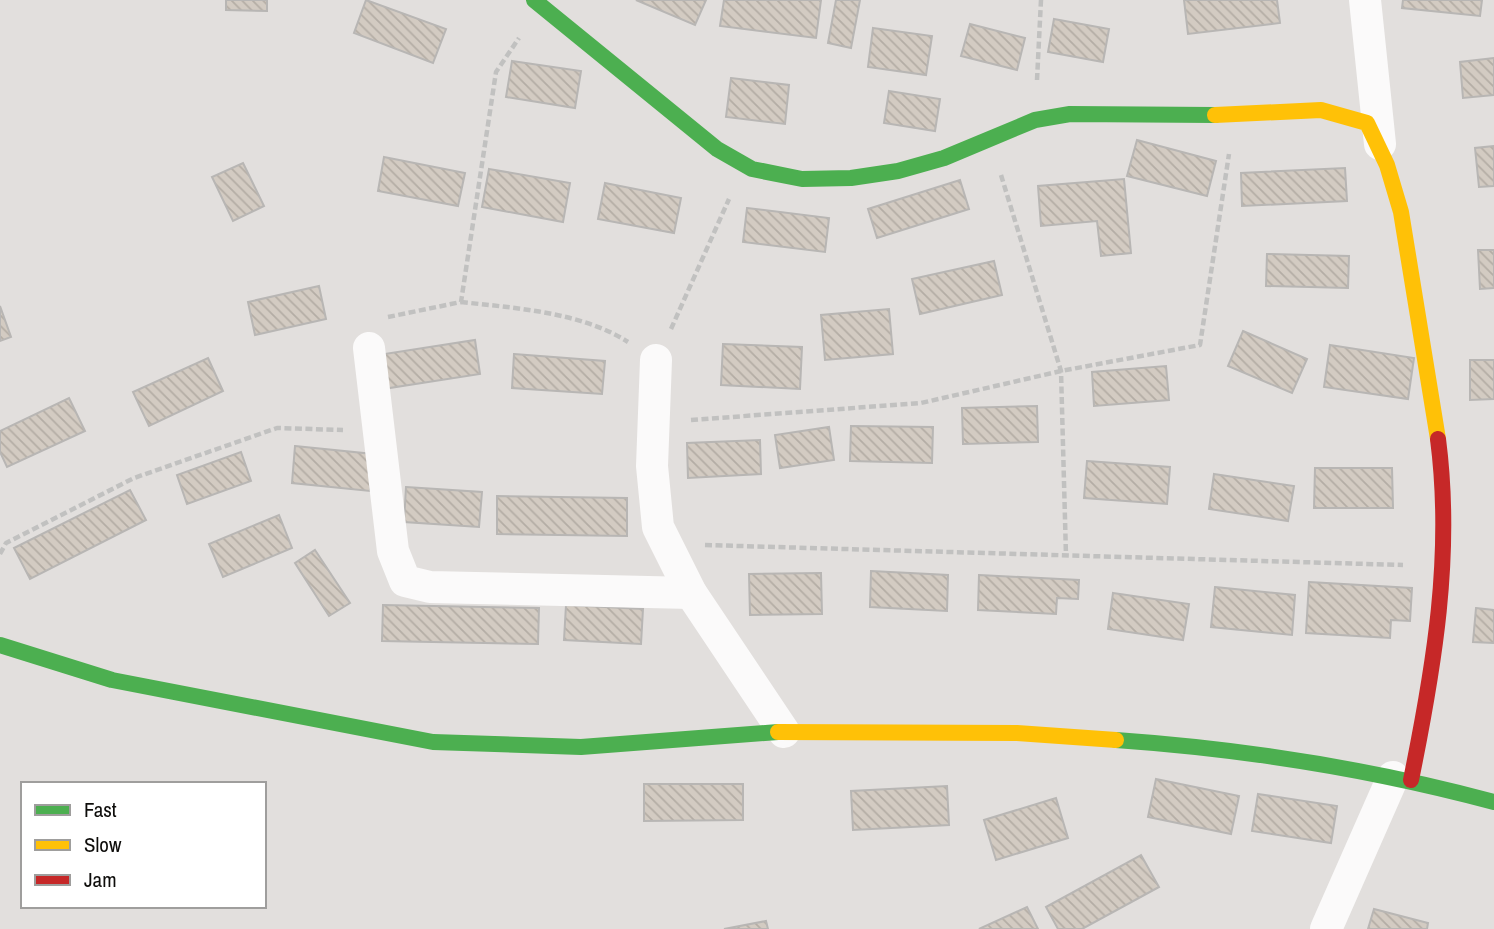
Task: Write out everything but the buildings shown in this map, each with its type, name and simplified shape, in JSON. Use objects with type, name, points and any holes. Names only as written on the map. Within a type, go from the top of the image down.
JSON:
[{"type":"street","points":[[1325,929],[1402,778],[1436,663],[1443,566],[1442,476],[1408,242],[1380,144],[1365,0]]},
{"type":"street","points":[[538,3],[717,149],[752,169],[802,179],[851,178],[898,171],[944,158],[1035,120],[1070,114],[1235,116],[1321,110],[1367,123],[1380,144]]},
{"type":"street","points":[[369,348],[393,551],[405,581],[430,587],[691,593]]},
{"type":"street","points":[[656,360],[652,466],[658,527],[691,593],[784,732]]},
{"type":"street","points":[[0,645],[112,680],[433,742],[581,747],[784,732],[1017,733],[1200,746],[1402,778],[1494,802]]},
{"type":"path","points":[[1035,120],[1041,0]]},
{"type":"path","points":[[461,302],[496,72],[538,3]]},
{"type":"path","points":[[654,424],[738,415],[921,403],[1061,371],[1200,345],[1235,116]]},
{"type":"path","points":[[989,137],[1061,371],[1066,556]]},
{"type":"path","points":[[369,348],[365,322],[461,302],[547,312],[618,335],[656,360],[745,164]]},
{"type":"path","points":[[0,554],[6,543],[134,478],[277,428],[378,432]]},
{"type":"path","points":[[666,544],[1443,566]]},
{"type":"traffic: fast","points":[[534,0],[717,149],[752,169],[802,179],[851,178],[898,171],[944,158],[1035,120],[1070,114],[1215,115]]},
{"type":"traffic: fast","points":[[0,645],[112,680],[433,742],[581,747],[778,732]]},
{"type":"traffic: fast","points":[[1116,740],[1307,762],[1448,790],[1494,802]]},
{"type":"traffic: slow","points":[[1215,115],[1321,110],[1367,123],[1387,165],[1401,212],[1438,439]]},
{"type":"traffic: slow","points":[[778,732],[1017,733],[1116,740]]},
{"type":"traffic: jam","points":[[1411,780],[1439,611],[1443,525],[1438,439]]}]
